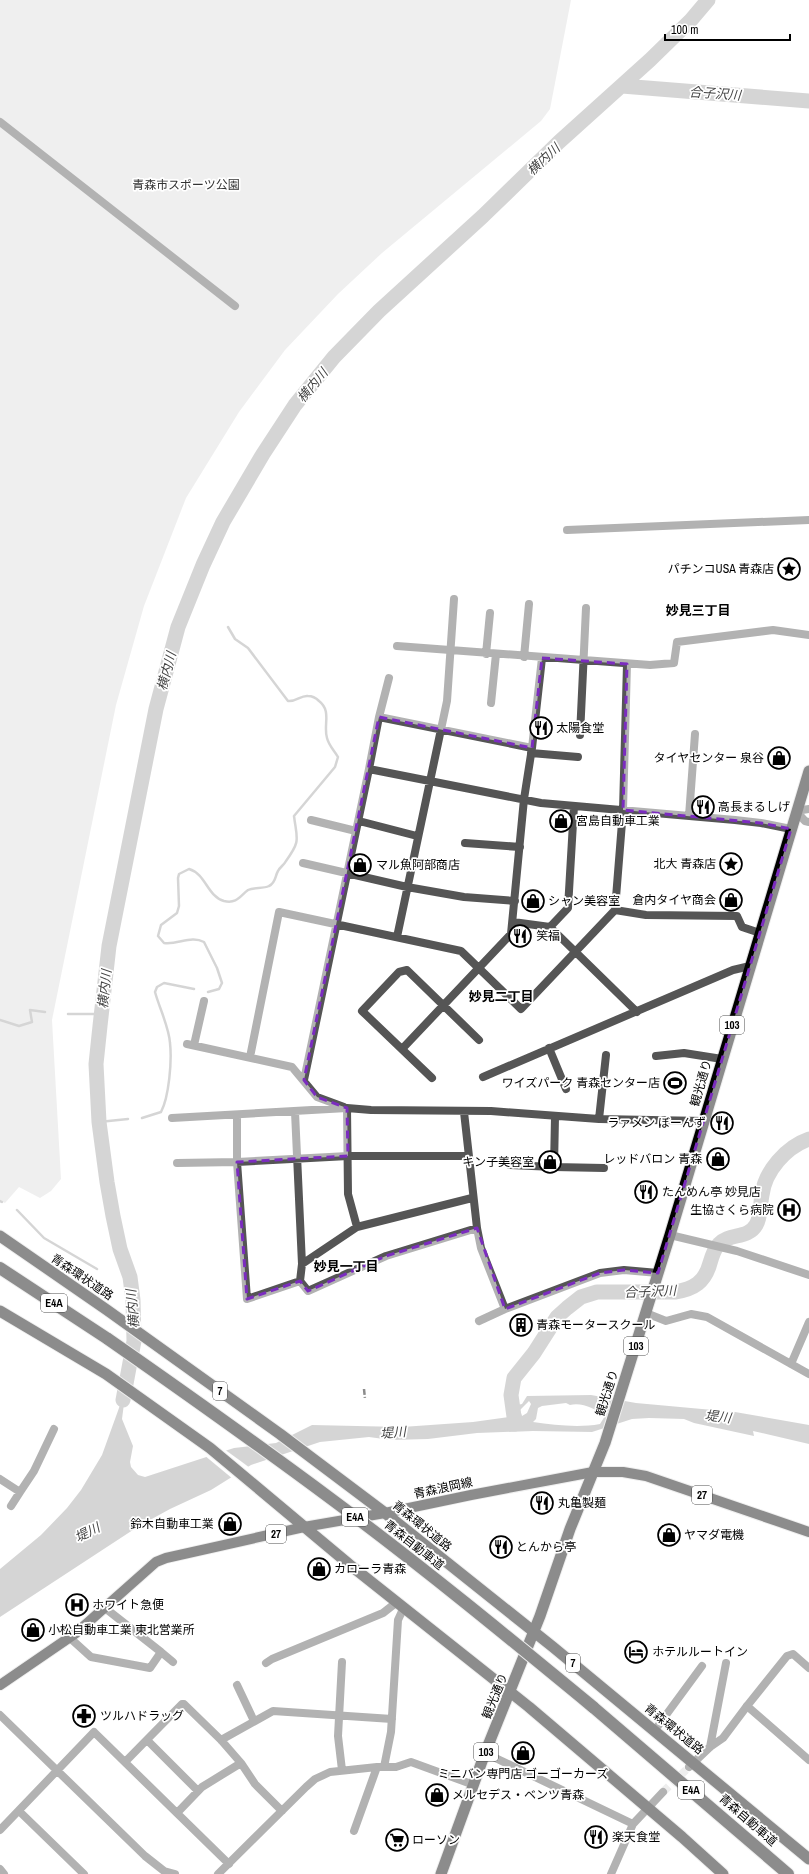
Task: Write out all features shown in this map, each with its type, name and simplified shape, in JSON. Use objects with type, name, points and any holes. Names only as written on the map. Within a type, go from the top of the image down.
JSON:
[{"type":"highway","name":"観光通り","points":[[441,1874],[485,1754],[534,1632],[570,1529],[605,1443],[670,1235],[809,771]]},
{"type":"highway","name":"青森環状道路","points":[[0,1236],[107,1310],[385,1513],[655,1730],[691,1765],[809,1859]]},
{"type":"highway","name":"青森自動車道","points":[[0,1268],[108,1339],[208,1409],[335,1502],[494,1626],[593,1707],[788,1874]]},
{"type":"highway","points":[[0,1311],[106,1374],[152,1405],[210,1448],[304,1527],[511,1691],[723,1874]]},
{"type":"main road","name":"青森浪岡線","points":[[0,1685],[70,1638],[156,1562],[166,1558],[304,1527],[385,1513],[471,1494],[593,1472],[623,1472],[646,1476],[809,1532]]},
{"type":"street","points":[[0,122],[235,306]]},
{"type":"street","points":[[567,530],[809,520]]},
{"type":"street","points":[[397,937],[417,836],[447,701],[449,651],[454,599]]},
{"type":"street","points":[[524,657],[529,604]]},
{"type":"street","points":[[580,735],[586,608]]},
{"type":"street","points":[[486,654],[490,613]]},
{"type":"street","points":[[396,646],[524,657],[650,665],[674,663],[678,642],[773,630],[809,635]]},
{"type":"street","points":[[491,702],[496,654]]},
{"type":"street","points":[[402,1049],[508,940],[511,934],[524,799],[532,750],[542,658]]},
{"type":"street","points":[[250,1057],[279,912],[461,951],[521,1009],[576,954],[615,910],[622,810],[627,664]]},
{"type":"street","points":[[304,1080],[379,716],[389,678]]},
{"type":"street","points":[[379,716],[532,750],[578,757]]},
{"type":"street","points":[[689,816],[695,734]]},
{"type":"street","points":[[369,769],[524,799],[574,806],[761,823],[791,829]]},
{"type":"street","points":[[550,927],[568,908],[574,806]]},
{"type":"street","points":[[796,811],[809,809]]},
{"type":"street","points":[[796,811],[805,821],[809,822]]},
{"type":"street","points":[[311,820],[356,830]]},
{"type":"street","points":[[358,821],[417,836]]},
{"type":"street","points":[[465,843],[520,847]]},
{"type":"street","points":[[303,863],[464,897],[515,901]]},
{"type":"street","points":[[615,910],[646,915],[737,916],[742,927],[760,933]]},
{"type":"street","points":[[513,922],[550,927],[637,1012]]},
{"type":"street","points":[[483,1077],[733,970],[750,966]]},
{"type":"street","points":[[432,1078],[362,1011],[399,972],[407,970],[479,1040]]},
{"type":"street","points":[[204,1001],[190,1044],[292,1066],[317,1096],[347,1108]]},
{"type":"street","points":[[549,1048],[566,1089]]},
{"type":"street","points":[[656,1056],[684,1053],[722,1059]]},
{"type":"street","points":[[599,1119],[606,1055]]},
{"type":"street","points":[[347,1108],[348,1194],[357,1227]]},
{"type":"street","points":[[172,1118],[347,1108],[464,1112],[491,1111],[599,1119],[704,1121]]},
{"type":"street","points":[[295,1112],[302,1264],[300,1281],[308,1291],[386,1256],[422,1247],[477,1228]]},
{"type":"street","points":[[464,1112],[472,1198],[481,1248],[505,1309]]},
{"type":"street","points":[[237,1115],[238,1162],[247,1299],[300,1281]]},
{"type":"street","points":[[554,1167],[555,1116]]},
{"type":"street","points":[[177,1163],[238,1162],[348,1156],[468,1156]]},
{"type":"street","points":[[510,1165],[604,1168]]},
{"type":"street","points":[[302,1264],[357,1227],[472,1198]]},
{"type":"street","points":[[670,1235],[737,1251],[809,1275]]},
{"type":"street","points":[[479,1321],[505,1309],[600,1273],[624,1270],[657,1276]]},
{"type":"street","points":[[646,1311],[666,1321],[691,1314],[707,1317],[809,1374]]},
{"type":"street","points":[[791,1364],[809,1322]]},
{"type":"street","points":[[11,1506],[34,1471],[54,1429]]},
{"type":"street","points":[[0,1479],[20,1492]]},
{"type":"street","points":[[266,1663],[272,1659],[401,1605]]},
{"type":"street","points":[[354,1831],[389,1745],[398,1620],[401,1605]]},
{"type":"street","points":[[105,1608],[173,1662]]},
{"type":"street","points":[[70,1638],[91,1657],[150,1668],[161,1652]]},
{"type":"street","points":[[691,1765],[723,1738],[787,1656],[793,1654],[809,1668]]},
{"type":"street","points":[[342,1662],[338,1736],[342,1770]]},
{"type":"street","points":[[710,1748],[726,1663]]},
{"type":"street","points":[[655,1730],[702,1666]]},
{"type":"street","points":[[237,1685],[254,1721]]},
{"type":"street","points":[[125,1762],[182,1704],[184,1704],[221,1740],[255,1784],[282,1811]]},
{"type":"street","points":[[747,1706],[809,1760]]},
{"type":"street","points":[[221,1740],[273,1711],[339,1714],[392,1719]]},
{"type":"street","points":[[0,1715],[144,1856],[163,1872],[175,1874]]},
{"type":"street","points":[[0,1830],[94,1732],[229,1864]]},
{"type":"street","points":[[147,1740],[198,1791]]},
{"type":"street","points":[[485,1754],[633,1824]]},
{"type":"street","points":[[218,1874],[316,1779],[326,1774],[342,1770],[396,1767],[411,1762],[474,1785]]},
{"type":"street","points":[[177,1813],[207,1783],[240,1763]]},
{"type":"street","points":[[611,1874],[633,1824],[663,1792]]},
{"type":"street","points":[[19,1811],[84,1874]]},
{"type":"street","points":[[0,1869],[4,1874]]},
{"type":"highlighted area","points":[[542,658],[627,664],[623,810],[761,823],[791,829],[658,1273],[624,1270],[600,1273],[505,1309],[477,1228],[386,1256],[308,1291],[300,1281],[247,1299],[237,1162],[348,1156],[347,1108],[317,1097],[304,1080],[379,717],[532,748]]},
{"type":"green space","name":"青森市スポーツ公園","points":[[0,0],[571,0],[550,109],[541,121],[382,253],[338,294],[285,350],[239,412],[186,498],[144,606],[116,705],[52,1020],[61,1179],[51,1191],[40,1198],[19,1187],[5,1203],[0,1200]]},
{"type":"water","name":"堤川","points":[[128,1373],[122,1419],[133,1446],[130,1462],[131,1467],[138,1475],[145,1477],[234,1448],[276,1443],[312,1425],[402,1427],[473,1422],[509,1417],[512,1406],[522,1404],[527,1396],[591,1395],[636,1403],[735,1412],[809,1425],[809,1444],[753,1431],[754,1436],[694,1423],[684,1419],[649,1418],[632,1419],[592,1432],[533,1431],[477,1433],[428,1439],[391,1440],[369,1437],[320,1442],[251,1465],[211,1490],[170,1509],[139,1526],[0,1617],[0,1569],[41,1535],[67,1508],[81,1490],[102,1455],[119,1408]],"holes":[[[529,1401],[531,1404],[527,1413],[522,1416],[520,1410]],[[566,1403],[570,1405],[579,1404],[589,1407],[605,1416],[600,1424],[583,1426],[566,1426],[533,1422],[536,1419],[538,1408],[542,1406]]]},
{"type":"pier","points":[[224,1449],[250,1468],[233,1479],[204,1455]]},
{"type":"waterway","name":"横内川","points":[[123,1400],[134,1341],[133,1300],[130,1277],[120,1249],[107,1182],[99,1122],[96,1064],[109,946],[156,709],[178,627],[203,565],[223,522],[263,454],[295,405],[334,357],[379,311],[483,216],[559,142],[650,60],[691,20],[708,0]]},
{"type":"waterway","name":"合子沢川","points":[[622,86],[809,101]]},
{"type":"waterway","points":[[208,992],[219,989],[222,983],[217,968],[204,942],[194,939],[174,943],[164,943],[158,936],[161,925],[177,913],[179,906],[179,874],[189,869],[195,872],[214,895],[228,902],[238,899],[248,890],[271,885],[296,844],[297,835],[294,816],[335,767],[338,757],[330,746],[327,738],[326,714],[323,705],[316,698],[310,696],[303,696],[288,701],[248,648],[235,639],[228,627]]},
{"type":"waterway","points":[[142,1118],[161,1112],[166,1097],[169,1079],[171,1051],[166,1024],[155,992],[157,987],[164,983],[194,989]]},
{"type":"waterway","points":[[0,1020],[19,1026],[32,1022],[30,1010],[45,1012]]},
{"type":"waterway","points":[[68,1014],[101,1014]]},
{"type":"waterway","points":[[99,1122],[128,1119]]},
{"type":"waterway","name":"合子沢川","points":[[515,1424],[511,1395],[514,1378],[534,1353],[557,1317],[581,1297],[597,1292],[675,1292],[688,1289],[698,1284],[708,1270],[713,1253],[719,1244],[728,1238],[748,1232],[753,1229],[758,1222],[764,1186],[767,1177],[778,1161],[792,1148],[809,1139]]},
{"type":"waterway","points":[[17,1210],[44,1238],[97,1269]]},
{"type":"waterway","name":"横内川","points":[[126,1290],[132,1294]]},
{"type":"tunnel","points":[[663,1792],[689,1767]]},
{"type":"railway","points":[[364,1389],[365,1399]]},
{"type":"place","name":"パチンコUSA 青森店","points":[[789,569]]},
{"type":"place","name":"太陽食堂","points":[[541,728]]},
{"type":"place","name":"タイヤセンター 泉谷","points":[[779,758]]},
{"type":"place","name":"高長まるしげ","points":[[703,807]]},
{"type":"place","name":"宮島自動車工業","points":[[561,821]]},
{"type":"place","name":"北大 青森店","points":[[731,864]]},
{"type":"place","name":"マル魚阿部商店","points":[[360,865]]},
{"type":"place","name":"倉内タイヤ商会","points":[[731,900]]},
{"type":"place","name":"シャン美容室","points":[[533,901]]},
{"type":"place","name":"笑福","points":[[520,936]]},
{"type":"place","name":"ワイズパーク 青森センター店","points":[[675,1083]]},
{"type":"place","name":"ラァメン ぼーんず","points":[[722,1123]]},
{"type":"place","name":"レッドバロン 青森","points":[[718,1159]]},
{"type":"place","name":"キン子美容室","points":[[550,1162]]},
{"type":"place","name":"たんめん亭 妙見店","points":[[646,1192]]},
{"type":"place","name":"生協さくら病院","points":[[789,1210]]},
{"type":"place","name":"青森モータースクール","points":[[521,1325]]},
{"type":"place","name":"丸亀製麺","points":[[542,1503]]},
{"type":"place","name":"鈴木自動車工業","points":[[230,1524]]},
{"type":"place","name":"ヤマダ電機","points":[[669,1535]]},
{"type":"place","name":"とんから亭","points":[[501,1547]]},
{"type":"place","name":"カローラ青森","points":[[319,1569]]},
{"type":"place","name":"ホワイト急便","points":[[77,1605]]},
{"type":"place","name":"小松自動車工業 東北営業所","points":[[33,1630]]},
{"type":"place","name":"ホテルルートイン","points":[[636,1652]]},
{"type":"place","name":"ツルハドラッグ","points":[[84,1716]]},
{"type":"place","name":"ミニバン専門店 ゴーゴーカーズ","points":[[523,1753]]},
{"type":"place","name":"メルセデス・ベンツ青森","points":[[437,1795]]},
{"type":"place","name":"楽天食堂","points":[[596,1837]]},
{"type":"place","name":"ローソン","points":[[397,1840]]},
{"type":"district","name":"妙見三丁目","points":[[698,610]]},
{"type":"district","name":"妙見二丁目","points":[[501,996]]},
{"type":"district","name":"妙見一丁目","points":[[346,1266]]}]
